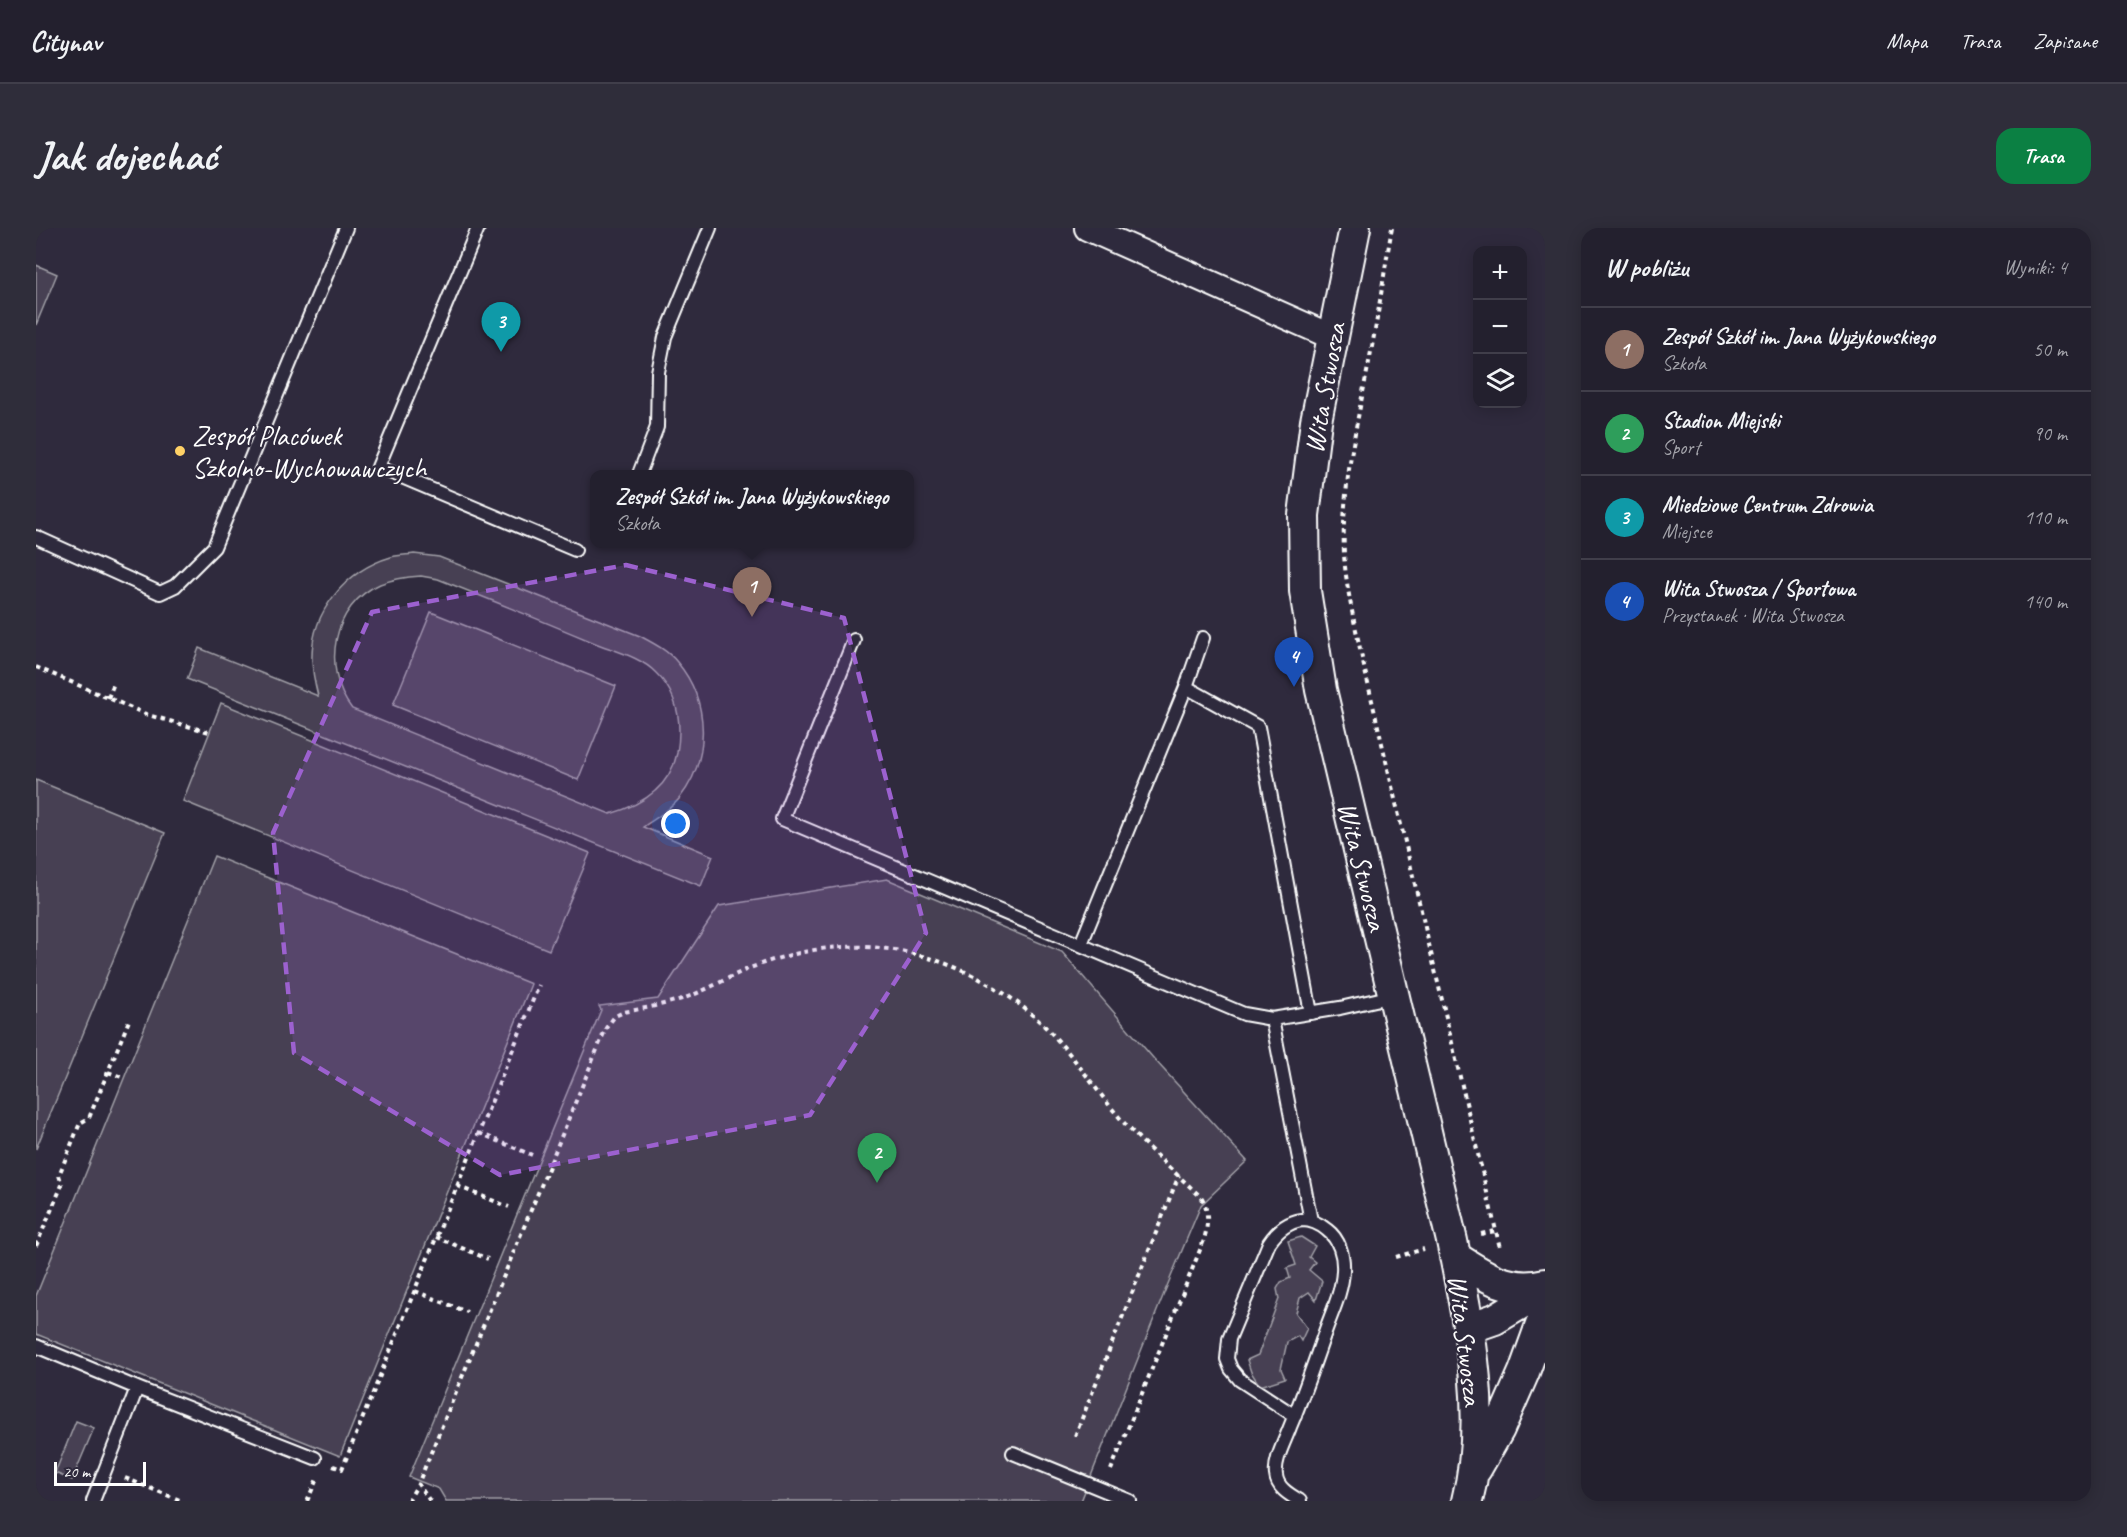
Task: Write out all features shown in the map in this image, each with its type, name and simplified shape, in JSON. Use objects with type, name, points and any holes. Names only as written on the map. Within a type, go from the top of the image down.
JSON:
[{"type":"street","points":[[1087,228],[1332,337]]},
{"type":"street","name":"Wita Stwosza","points":[[1355,228],[1316,421],[1304,514],[1305,591],[1321,690],[1395,996],[1469,1328],[1476,1404],[1474,1472],[1467,1501]]},
{"type":"street","points":[[1455,1257],[1488,1278],[1503,1283],[1531,1288],[1545,1284]]},
{"type":"street","points":[[1469,1328],[1496,1319],[1545,1289]]},
{"type":"street","points":[[1474,1472],[1499,1429],[1524,1372],[1545,1314]]},
{"type":"lane","points":[[36,537],[160,593],[175,586],[214,547],[346,228]]},
{"type":"lane","points":[[478,228],[378,467],[575,550]]},
{"type":"lane","points":[[641,470],[657,427],[658,372],[665,337],[710,228]]},
{"type":"lane","points":[[1081,944],[1186,687],[1203,638]]},
{"type":"lane","points":[[854,640],[782,819],[1244,1014],[1272,1019],[1395,996]]},
{"type":"lane","points":[[1186,687],[1258,727],[1311,1013]]},
{"type":"lane","points":[[1272,1019],[1311,1221]]},
{"type":"lane","points":[[1295,1416],[1240,1380],[1231,1369],[1227,1359],[1227,1350],[1236,1322],[1269,1243],[1285,1226],[1300,1220],[1311,1221],[1330,1232],[1339,1244],[1344,1269],[1341,1286],[1295,1416],[1276,1467],[1276,1477],[1280,1486],[1287,1494],[1300,1501]]},
{"type":"lane","points":[[36,1346],[315,1458]]},
{"type":"lane","points":[[93,1501],[137,1388]]},
{"type":"lane","points":[[1013,1453],[1130,1501]]},
{"type":"path","points":[[1392,228],[1373,340],[1353,437],[1345,504],[1344,554],[1362,658],[1495,1231],[1503,1253]]},
{"type":"path","points":[[36,668],[148,715],[209,732]]},
{"type":"path","points":[[108,698],[114,683]]},
{"type":"path","points":[[408,1501],[418,1484],[606,1028],[615,1016],[691,996],[745,970],[808,951],[841,946],[871,946],[902,951],[932,960],[993,985],[1034,1015],[1061,1044],[1128,1127],[1202,1198],[1208,1209],[1207,1228],[1103,1489]]},
{"type":"path","points":[[315,1458],[342,1469],[539,985]]},
{"type":"path","points":[[36,1246],[62,1185],[58,1175],[80,1123],[89,1118],[130,1018]]},
{"type":"path","points":[[108,1072],[124,1078]]},
{"type":"path","points":[[479,1133],[532,1155]]},
{"type":"path","points":[[1075,1436],[1179,1175]]},
{"type":"path","points":[[458,1186],[509,1207]]},
{"type":"path","points":[[436,1237],[488,1259]]},
{"type":"path","points":[[415,1291],[466,1312]]},
{"type":"path","points":[[105,1470],[182,1501]]},
{"type":"path","points":[[418,1484],[430,1501]]},
{"type":"highlighted area","points":[[626,565],[844,618],[926,933],[810,1115],[500,1175],[294,1053],[273,833],[372,612]]},
{"type":"shaded area","points":[[36,265],[57,274],[36,325]]},
{"type":"shaded area","points":[[414,554],[439,557],[640,636],[664,650],[677,662],[688,677],[696,694],[701,712],[701,748],[697,766],[679,799],[667,811],[643,827],[713,856],[701,886],[187,679],[199,648],[318,696],[312,659],[313,641],[325,609],[346,582],[360,572],[391,557]],"holes":[[[421,576],[438,579],[627,655],[650,667],[669,690],[674,700],[678,720],[677,753],[668,776],[661,785],[633,806],[610,814],[352,709],[342,693],[335,657],[336,639],[351,607],[364,594],[385,582]]]},
{"type":"shaded area","points":[[431,612],[616,686],[578,780],[393,705]]},
{"type":"shaded area","points":[[221,703],[590,853],[549,950],[183,801]]},
{"type":"shaded area","points":[[36,780],[165,833],[36,1149]]},
{"type":"shaded area","points":[[214,856],[531,984],[340,1456],[36,1334],[36,1296]]},
{"type":"shaded area","points":[[887,879],[1062,952],[1154,1059],[1247,1161],[1201,1205],[1081,1501],[446,1501],[439,1489],[409,1477],[601,1010],[599,1006],[658,999],[719,906]]},
{"type":"shaded area","points":[[1301,1237],[1315,1246],[1309,1257],[1315,1262],[1309,1270],[1322,1281],[1316,1300],[1309,1292],[1300,1298],[1296,1313],[1307,1328],[1301,1341],[1298,1336],[1287,1342],[1281,1369],[1285,1378],[1260,1386],[1247,1360],[1258,1355],[1279,1299],[1277,1289],[1281,1282],[1290,1278],[1287,1268],[1296,1265],[1288,1241]]},
{"type":"shaded area","points":[[76,1421],[94,1428],[72,1480],[55,1473]]},
{"type":"place","name":"Miedziowe Centrum Zdrowia","points":[[501,352]]},
{"type":"place","name":"Zespół Placówek Szkolno-Wychowawczych","points":[[180,451]]},
{"type":"place","name":"Zespół Szkół im. Jana Wyżykowskiego","points":[[752,617]]},
{"type":"place","name":"Wita Stwosza / Sportowa","points":[[1294,687]]},
{"type":"place","name":"Stadion Miejski","points":[[877,1183]]}]
